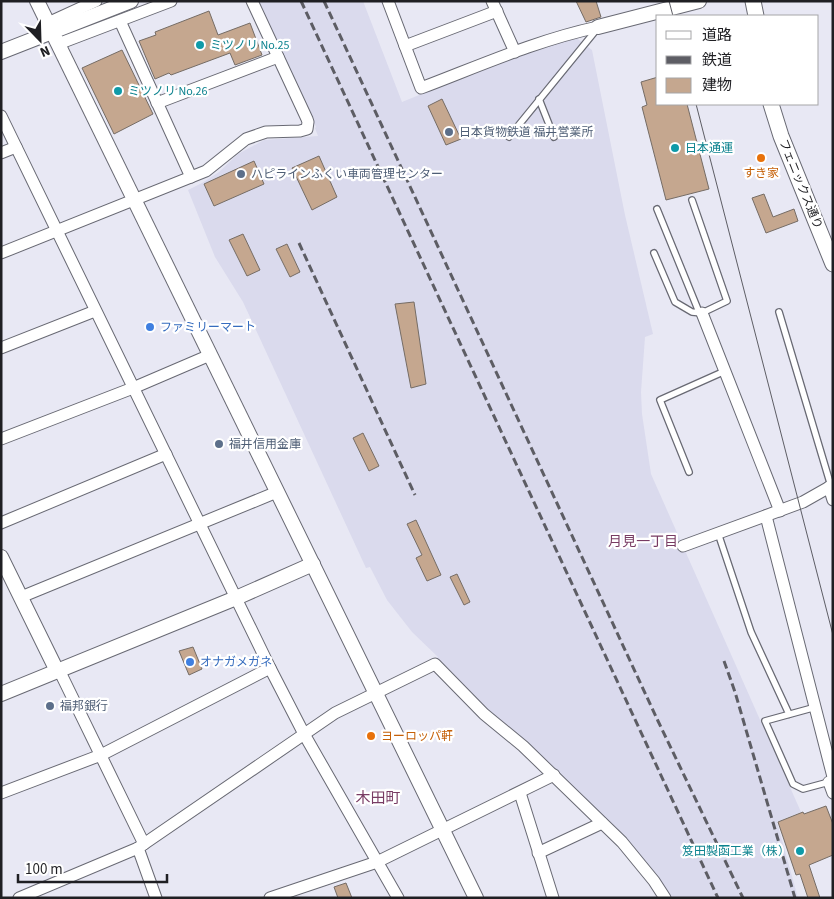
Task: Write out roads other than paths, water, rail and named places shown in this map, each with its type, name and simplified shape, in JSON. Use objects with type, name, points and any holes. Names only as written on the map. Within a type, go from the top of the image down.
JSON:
[{"type":"main road","points":[[753,1],[756,15]]},
{"type":"main road","name":"フェニックス通り","points":[[770,105],[833,264]]},
{"type":"street","points":[[37,1],[476,898]]},
{"type":"street","points":[[53,33],[96,1]]},
{"type":"street","points":[[1,52],[131,1]]},
{"type":"street","points":[[53,33],[120,21],[171,1]]},
{"type":"street","points":[[1,254],[206,171],[240,143],[251,137],[266,132],[307,129],[308,122],[252,1]]},
{"type":"street","points":[[388,1],[421,88],[514,52],[571,33],[699,1]]},
{"type":"street","points":[[405,46],[494,6],[514,52]]},
{"type":"street","points":[[120,21],[190,177]]},
{"type":"street","points":[[157,104],[278,57]]},
{"type":"street","points":[[1,116],[270,668],[304,734],[398,898]]},
{"type":"street","points":[[1,153],[16,147]]},
{"type":"street","points":[[1,348],[95,311]]},
{"type":"street","points":[[701,312],[780,511]]},
{"type":"street","points":[[1,440],[133,388],[210,355]]},
{"type":"street","points":[[1,523],[166,454]]},
{"type":"street","points":[[682,546],[803,502],[831,486],[833,500]]},
{"type":"street","points":[[21,597],[277,492]]},
{"type":"street","points":[[766,516],[816,707],[833,793]]},
{"type":"street","points":[[1,557],[101,755],[141,846],[156,898]]},
{"type":"street","points":[[1,694],[236,598],[313,564]]},
{"type":"street","points":[[19,898],[141,846],[336,712],[435,664],[484,714],[523,746],[622,842],[654,881],[665,898]]},
{"type":"street","points":[[1,793],[101,755],[270,668]]},
{"type":"street","points":[[270,898],[377,862],[554,776]]},
{"type":"street","points":[[520,793],[553,898]]},
{"type":"street","points":[[538,853],[602,823]]},
{"type":"lane","points":[[509,137],[598,27]]},
{"type":"lane","points":[[539,99],[554,137]]},
{"type":"lane","points":[[654,253],[674,302],[692,312],[701,312],[727,301],[692,200]]},
{"type":"lane","points":[[657,210],[701,312]]},
{"type":"lane","points":[[779,312],[831,486]]},
{"type":"lane","points":[[689,472],[660,400],[725,371]]},
{"type":"lane","points":[[718,533],[751,632],[789,714]]},
{"type":"lane","points":[[816,707],[765,721],[793,784],[803,790],[831,780]]},
{"type":"tram line","points":[[669,1],[673,15]]},
{"type":"tram line","points":[[696,105],[833,635]]},
{"type":"railway","points":[[301,1],[718,898]]},
{"type":"railway","points":[[324,1],[658,721],[743,898]]},
{"type":"railway","points":[[299,243],[415,495]]},
{"type":"railway","points":[[724,661],[735,692],[795,898]]},
{"type":"place","name":"ミツノリ No.25","points":[[200,45]]},
{"type":"place","name":"ミツノリ No.26","points":[[118,91]]},
{"type":"place","name":"日本貨物鉄道 福井営業所","points":[[449,132]]},
{"type":"place","name":"日本通運","points":[[675,148]]},
{"type":"place","name":"すき家","points":[[761,158]]},
{"type":"place","name":"ハピラインふくい車両管理センター","points":[[241,174]]},
{"type":"place","name":"ファミリーマート","points":[[150,327]]},
{"type":"place","name":"福井信用金庫","points":[[219,444]]},
{"type":"place","name":"オナガメガネ","points":[[190,662]]},
{"type":"place","name":"福邦銀行","points":[[50,706]]},
{"type":"place","name":"ヨーロッパ軒","points":[[371,736]]},
{"type":"place","name":"笈田製函工業（株）","points":[[800,851]]},
{"type":"district","name":"月見一丁目","points":[[643,541]]},
{"type":"district","name":"木田町","points":[[378,798]]}]
